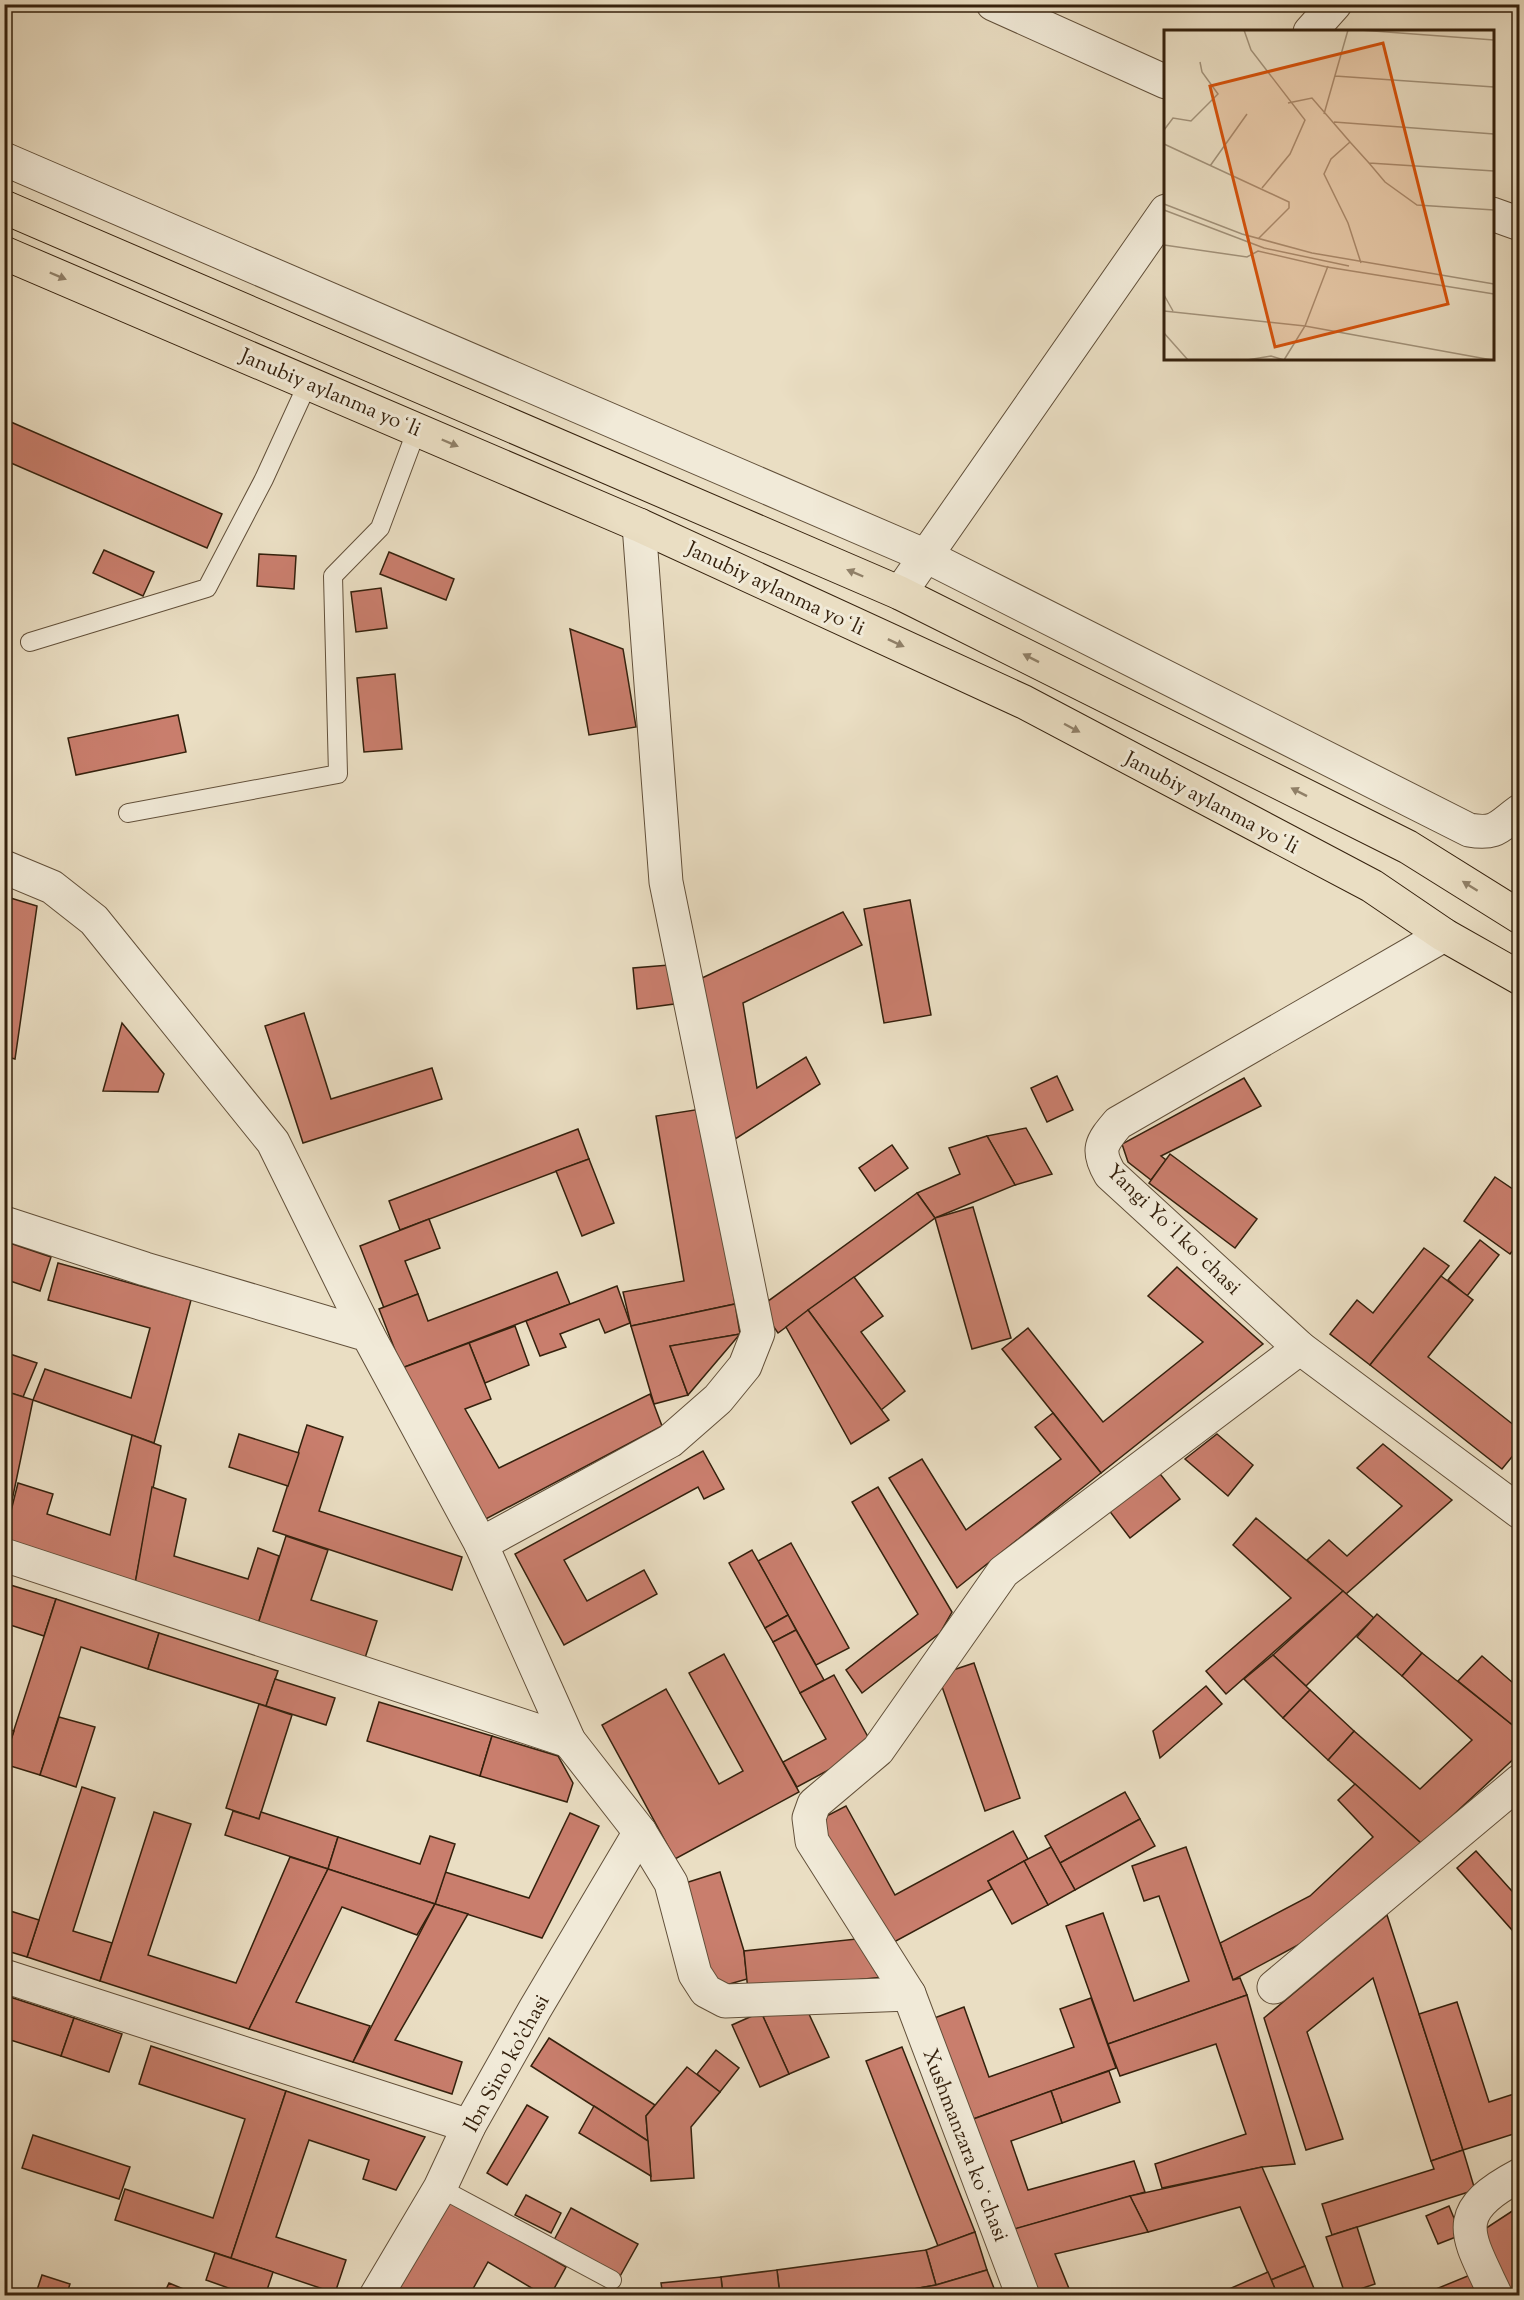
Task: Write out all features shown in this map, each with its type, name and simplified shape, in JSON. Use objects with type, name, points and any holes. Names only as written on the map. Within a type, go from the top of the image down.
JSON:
[{"type":"highway","name":"Janubiy aylanma yoʻli","points":[[4,207],[900,593],[1408,847],[1520,917]]},
{"type":"highway","name":"Janubiy aylanma yoʻli","points":[[4,253],[639,525],[1024,702],[1372,886],[1444,935],[1520,978]]},
{"type":"street","points":[[993,4],[1164,81]]},
{"type":"street","points":[[1312,30],[1335,4]]},
{"type":"street","points":[[4,159],[926,556],[1469,830],[1485,833],[1496,830],[1520,811]]},
{"type":"street","points":[[900,593],[1164,214]]},
{"type":"street","points":[[1494,215],[1520,224]]},
{"type":"street","points":[[481,1544],[670,1441],[718,1399],[745,1366],[758,1333],[666,882],[639,525]]},
{"type":"street","points":[[4,867],[52,887],[94,920],[273,1142],[368,1335],[481,1544],[569,1741],[640,1832],[671,1883],[695,1974],[706,1991],[725,2001],[909,1994]]},
{"type":"street","name":"Yangi Yoʻl koʻchasi","points":[[1444,935],[1118,1123],[1102,1143],[1102,1161],[1110,1174],[1300,1348],[1520,1512]]},
{"type":"street","points":[[4,1222],[145,1269],[368,1335]]},
{"type":"street","name":"Xushmanzara koʻchasi","points":[[1023,2295],[909,1994],[812,1841],[809,1818],[814,1804],[878,1750],[1003,1572],[1300,1348]]},
{"type":"street","points":[[4,1555],[569,1741]]},
{"type":"street","points":[[1274,1987],[1520,1781]]},
{"type":"street","name":"Ibn Sino ko'chasi","points":[[376,2295],[440,2188],[469,2126],[640,1832]]},
{"type":"street","points":[[4,1976],[469,2126]]},
{"type":"street","points":[[1496,2295],[1469,2239],[1472,2211],[1492,2190],[1520,2175]]},
{"type":"lane","points":[[30,642],[207,588],[264,479],[308,383]]},
{"type":"lane","points":[[128,813],[338,774],[333,576],[380,528],[417,429]]},
{"type":"lane","points":[[440,2188],[612,2280]]},
{"type":"building","points":[[4,419],[222,514],[207,548],[4,460]]},
{"type":"building","points":[[104,550],[154,572],[143,596],[93,573]]},
{"type":"building","points":[[389,552],[454,579],[446,600],[380,574]]},
{"type":"building","points":[[259,554],[296,556],[294,589],[257,586]]},
{"type":"building","points":[[381,588],[387,628],[356,632],[351,592]]},
{"type":"building","points":[[570,629],[623,649],[636,727],[589,735]]},
{"type":"building","points":[[395,674],[402,749],[364,752],[357,678]]},
{"type":"building","points":[[178,715],[186,752],[76,775],[68,738]]},
{"type":"building","points":[[4,896],[37,906],[15,1059],[4,1056]]},
{"type":"building","points":[[910,900],[931,1015],[884,1023],[864,909]]},
{"type":"building","points":[[843,912],[862,945],[743,1003],[757,1088],[806,1057],[820,1084],[729,1143],[702,978]]},
{"type":"building","points":[[669,965],[674,1004],[637,1009],[633,968]]},
{"type":"building","points":[[304,1013],[331,1099],[432,1068],[442,1099],[303,1143],[265,1026]]},
{"type":"building","points":[[122,1023],[164,1074],[158,1092],[103,1091]]},
{"type":"building","points":[[1057,1076],[1073,1110],[1047,1122],[1031,1088]]},
{"type":"building","points":[[1244,1078],[1261,1106],[1161,1156],[1166,1160],[1151,1180],[1128,1162],[1122,1144]]},
{"type":"building","points":[[701,1109],[735,1304],[631,1326],[623,1292],[684,1281],[656,1116]]},
{"type":"building","points":[[1026,1128],[1052,1174],[1015,1185],[987,1136]]},
{"type":"building","points":[[578,1129],[589,1159],[400,1230],[389,1201]]},
{"type":"building","points":[[987,1136],[1015,1185],[935,1218],[917,1193],[960,1174],[949,1148]]},
{"type":"building","points":[[892,1145],[908,1168],[875,1191],[859,1168]]},
{"type":"building","points":[[1170,1154],[1257,1219],[1235,1248],[1149,1183]]},
{"type":"building","points":[[589,1159],[614,1223],[582,1236],[556,1171]]},
{"type":"building","points":[[1495,1177],[1520,1194],[1520,1241],[1510,1254],[1464,1221]]},
{"type":"building","points":[[917,1193],[935,1218],[778,1333],[760,1307]]},
{"type":"building","points":[[973,1207],[1011,1338],[972,1349],[935,1218]]},
{"type":"building","points":[[429,1219],[440,1248],[405,1261],[418,1294],[384,1308],[360,1246]]},
{"type":"building","points":[[1480,1240],[1499,1255],[1467,1296],[1448,1280]]},
{"type":"building","points":[[4,1241],[51,1257],[40,1291],[4,1279]]},
{"type":"building","points":[[1424,1248],[1449,1266],[1370,1365],[1330,1334],[1357,1300],[1373,1313]]},
{"type":"building","points":[[58,1263],[191,1300],[154,1443],[33,1400],[45,1369],[131,1398],[150,1328],[48,1300]]},
{"type":"building","points":[[1177,1267],[1263,1344],[1101,1473],[1002,1349],[1028,1328],[1103,1422],[1203,1342],[1148,1296]]},
{"type":"building","points":[[557,1272],[570,1304],[402,1368],[379,1309],[418,1294],[428,1321]]},
{"type":"building","points":[[1441,1276],[1473,1300],[1428,1357],[1520,1430],[1520,1447],[1502,1469],[1370,1365]]},
{"type":"building","points":[[854,1277],[883,1316],[861,1332],[905,1391],[881,1410],[808,1310]]},
{"type":"building","points":[[617,1286],[630,1323],[605,1333],[599,1319],[560,1334],[566,1347],[540,1356],[526,1321]]},
{"type":"building","points":[[735,1304],[740,1334],[670,1346],[688,1395],[654,1404],[631,1326]]},
{"type":"building","points":[[808,1310],[889,1420],[851,1444],[786,1327]]},
{"type":"building","points":[[515,1326],[529,1365],[485,1383],[469,1343]]},
{"type":"building","points":[[740,1334],[688,1395],[670,1346]]},
{"type":"building","points":[[469,1343],[491,1399],[465,1409],[499,1468],[650,1394],[662,1426],[482,1521],[402,1368]]},
{"type":"building","points":[[4,1352],[37,1363],[23,1397],[4,1391]]},
{"type":"building","points":[[8,1392],[33,1400],[4,1539],[4,1411]]},
{"type":"building","points":[[1053,1413],[1101,1473],[957,1588],[889,1478],[922,1459],[966,1530],[1061,1459],[1035,1427]]},
{"type":"building","points":[[307,1425],[343,1437],[319,1511],[462,1557],[452,1590],[273,1531]]},
{"type":"building","points":[[239,1434],[299,1453],[288,1486],[229,1467]]},
{"type":"building","points":[[1217,1434],[1253,1465],[1228,1496],[1185,1459]]},
{"type":"building","points":[[132,1435],[161,1446],[135,1584],[4,1539],[18,1483],[53,1494],[47,1514],[110,1535]]},
{"type":"building","points":[[1383,1444],[1452,1500],[1346,1594],[1307,1560],[1329,1540],[1347,1556],[1402,1506],[1357,1468]]},
{"type":"building","points":[[703,1451],[724,1489],[704,1499],[698,1487],[564,1560],[587,1601],[644,1570],[657,1594],[564,1645],[515,1554]]},
{"type":"building","points":[[1157,1470],[1180,1499],[1130,1538],[1108,1509]]},
{"type":"building","points":[[152,1487],[186,1499],[174,1556],[248,1579],[258,1548],[279,1556],[258,1624],[135,1584]]},
{"type":"building","points":[[878,1487],[952,1612],[940,1633],[862,1693],[846,1670],[918,1614],[852,1502]]},
{"type":"building","points":[[1256,1518],[1343,1591],[1226,1694],[1206,1671],[1291,1598],[1233,1545]]},
{"type":"building","points":[[286,1536],[328,1550],[311,1600],[377,1621],[365,1658],[258,1624]]},
{"type":"building","points":[[791,1543],[849,1648],[816,1665],[758,1561]]},
{"type":"building","points":[[752,1550],[788,1615],[765,1628],[729,1563]]},
{"type":"building","points":[[4,1583],[56,1599],[44,1636],[4,1623]]},
{"type":"building","points":[[1343,1591],[1374,1618],[1306,1686],[1273,1655]]},
{"type":"building","points":[[56,1599],[159,1633],[148,1669],[81,1647],[40,1775],[4,1764],[4,1761]]},
{"type":"building","points":[[1377,1614],[1422,1653],[1402,1676],[1357,1637]]},
{"type":"building","points":[[788,1615],[796,1630],[773,1642],[765,1628]]},
{"type":"building","points":[[796,1630],[824,1680],[800,1693],[773,1642]]},
{"type":"building","points":[[159,1633],[278,1671],[266,1706],[148,1669]]},
{"type":"building","points":[[1422,1653],[1520,1731],[1520,1753],[1422,1844],[1328,1760],[1354,1731],[1420,1789],[1472,1740],[1402,1676]]},
{"type":"building","points":[[724,1654],[799,1792],[675,1859],[602,1725],[666,1689],[719,1784],[743,1771],[689,1673]]},
{"type":"building","points":[[1273,1655],[1310,1690],[1283,1718],[1244,1679]]},
{"type":"building","points":[[1482,1656],[1520,1689],[1520,1731],[1458,1681]]},
{"type":"building","points":[[974,1663],[1020,1798],[985,1811],[938,1675]]},
{"type":"building","points":[[834,1675],[873,1746],[797,1787],[783,1762],[826,1739],[800,1693]]},
{"type":"building","points":[[275,1679],[335,1698],[326,1725],[266,1706]]},
{"type":"building","points":[[1206,1686],[1222,1704],[1160,1758],[1153,1731]]},
{"type":"building","points":[[1310,1690],[1354,1731],[1328,1760],[1283,1718]]},
{"type":"building","points":[[379,1702],[492,1736],[480,1776],[367,1741]]},
{"type":"building","points":[[259,1704],[292,1715],[259,1819],[226,1808]]},
{"type":"building","points":[[59,1717],[95,1727],[76,1787],[40,1775]]},
{"type":"building","points":[[4,1728],[14,1731],[4,1761]]},
{"type":"building","points":[[492,1736],[558,1756],[573,1783],[567,1802],[480,1776]]},
{"type":"building","points":[[1355,1784],[1422,1844],[1337,1924],[1233,1980],[1220,1943],[1310,1896],[1373,1837],[1338,1800]]},
{"type":"building","points":[[82,1787],[115,1798],[73,1931],[112,1943],[100,1981],[27,1957]]},
{"type":"building","points":[[1125,1792],[1140,1819],[1060,1863],[1045,1836]]},
{"type":"building","points":[[846,1806],[895,1895],[1013,1831],[1028,1859],[988,1881],[992,1889],[883,1948],[815,1822]]},
{"type":"building","points":[[233,1811],[259,1819],[261,1812],[338,1837],[328,1869],[225,1835]]},
{"type":"building","points":[[154,1812],[191,1824],[148,1955],[236,1983],[290,1857],[328,1869],[249,2029],[100,1981]]},
{"type":"building","points":[[570,1813],[599,1826],[542,1938],[435,1904],[445,1872],[529,1898]]},
{"type":"building","points":[[1140,1819],[1155,1846],[1075,1890],[1060,1863]]},
{"type":"building","points":[[430,1836],[455,1844],[435,1904],[328,1869],[338,1837],[420,1864]]},
{"type":"building","points":[[1051,1847],[1075,1890],[1048,1905],[1024,1861]]},
{"type":"building","points":[[1186,1847],[1233,1980],[1240,1978],[1247,1995],[1108,2044],[1066,1926],[1103,1913],[1134,2001],[1189,1981],[1159,1896],[1144,1901],[1132,1866]]},
{"type":"building","points":[[1476,1851],[1520,1900],[1520,1939],[1457,1868]]},
{"type":"building","points":[[1024,1861],[1048,1905],[1012,1924],[988,1881]]},
{"type":"building","points":[[328,1869],[435,1904],[417,1935],[342,1907],[296,2002],[370,2026],[353,2062],[249,2029]]},
{"type":"building","points":[[720,1872],[744,1951],[747,1979],[712,1989],[679,1885]]},
{"type":"building","points":[[435,1904],[468,1914],[395,2040],[462,2062],[452,2094],[353,2062]]},
{"type":"building","points":[[4,1909],[39,1920],[27,1957],[4,1950]]},
{"type":"building","points":[[1387,1915],[1463,2150],[1431,2161],[1373,1978],[1307,2032],[1343,2139],[1306,2150],[1264,2018]]},
{"type":"building","points":[[866,1938],[884,1977],[748,1991],[744,1951]]},
{"type":"building","points":[[4,1995],[74,2018],[61,2056],[4,2038]]},
{"type":"building","points":[[1247,1995],[1295,2164],[1262,2167],[1162,2188],[1155,2164],[1246,2134],[1216,2044],[1120,2076],[1108,2044]]},
{"type":"building","points":[[1091,1998],[1116,2068],[965,2122],[929,2020],[964,2007],[989,2077],[1074,2047],[1060,2009]]},
{"type":"building","points":[[1457,2002],[1489,2102],[1520,2092],[1520,2132],[1463,2150],[1419,2014]]},
{"type":"building","points":[[761,2012],[808,2012],[829,2057],[789,2074]]},
{"type":"building","points":[[761,2012],[789,2074],[760,2087],[732,2025]]},
{"type":"building","points":[[74,2018],[122,2034],[109,2072],[61,2056]]},
{"type":"building","points":[[549,2038],[655,2105],[646,2116],[648,2141],[531,2066]]},
{"type":"building","points":[[151,2046],[286,2091],[231,2258],[115,2220],[125,2189],[213,2218],[245,2119],[139,2084]]},
{"type":"building","points":[[902,2047],[975,2232],[938,2246],[866,2061]]},
{"type":"building","points":[[716,2050],[739,2068],[720,2092],[697,2074]]},
{"type":"building","points":[[687,2067],[720,2092],[691,2127],[694,2178],[651,2181],[646,2116]]},
{"type":"building","points":[[1109,2071],[1120,2102],[1062,2123],[1051,2091]]},
{"type":"building","points":[[286,2091],[425,2137],[396,2190],[363,2179],[369,2160],[309,2140],[276,2237],[346,2260],[335,2293],[231,2258]]},
{"type":"building","points":[[1051,2091],[1062,2123],[1011,2141],[1028,2190],[1134,2161],[1145,2192],[1005,2232],[965,2122]]},
{"type":"building","points":[[527,2105],[548,2117],[507,2185],[487,2173]]},
{"type":"building","points":[[594,2106],[648,2141],[651,2176],[579,2133]]},
{"type":"building","points":[[33,2135],[130,2167],[119,2199],[22,2168]]},
{"type":"building","points":[[1463,2150],[1475,2190],[1332,2235],[1322,2204],[1434,2169],[1431,2161]]},
{"type":"building","points":[[1262,2167],[1305,2266],[1271,2280],[1240,2207],[1148,2232],[1130,2196]]},
{"type":"building","points":[[526,2195],[561,2213],[551,2233],[515,2215]]},
{"type":"building","points":[[1130,2196],[1148,2232],[1055,2254],[1072,2296],[1037,2296],[1011,2230]]},
{"type":"building","points":[[448,2199],[566,2267],[550,2296],[545,2296],[488,2262],[469,2296],[392,2296]]},
{"type":"building","points":[[1449,2206],[1461,2235],[1438,2244],[1426,2216]]},
{"type":"building","points":[[1520,2206],[1520,2296],[1502,2296],[1474,2236]]},
{"type":"building","points":[[571,2208],[638,2244],[619,2278],[553,2242]]},
{"type":"building","points":[[1357,2227],[1375,2284],[1345,2294],[1326,2237]]},
{"type":"building","points":[[975,2232],[987,2270],[936,2285],[926,2250]]},
{"type":"building","points":[[926,2250],[936,2285],[874,2296],[780,2296],[777,2270]]},
{"type":"building","points":[[215,2253],[273,2272],[265,2296],[251,2296],[206,2280]]},
{"type":"building","points":[[1305,2266],[1317,2296],[1278,2296],[1271,2280]]},
{"type":"building","points":[[777,2270],[780,2296],[723,2296],[721,2277]]},
{"type":"building","points":[[987,2270],[997,2296],[874,2296],[936,2285]]},
{"type":"building","points":[[1268,2272],[1278,2296],[1213,2296]]},
{"type":"building","points":[[1475,2273],[1483,2296],[1419,2296]]},
{"type":"building","points":[[42,2275],[70,2284],[66,2296],[35,2296]]},
{"type":"building","points":[[721,2277],[723,2296],[663,2296],[661,2283]]},
{"type":"building","points":[[169,2283],[193,2293],[192,2296],[163,2296]]}]
